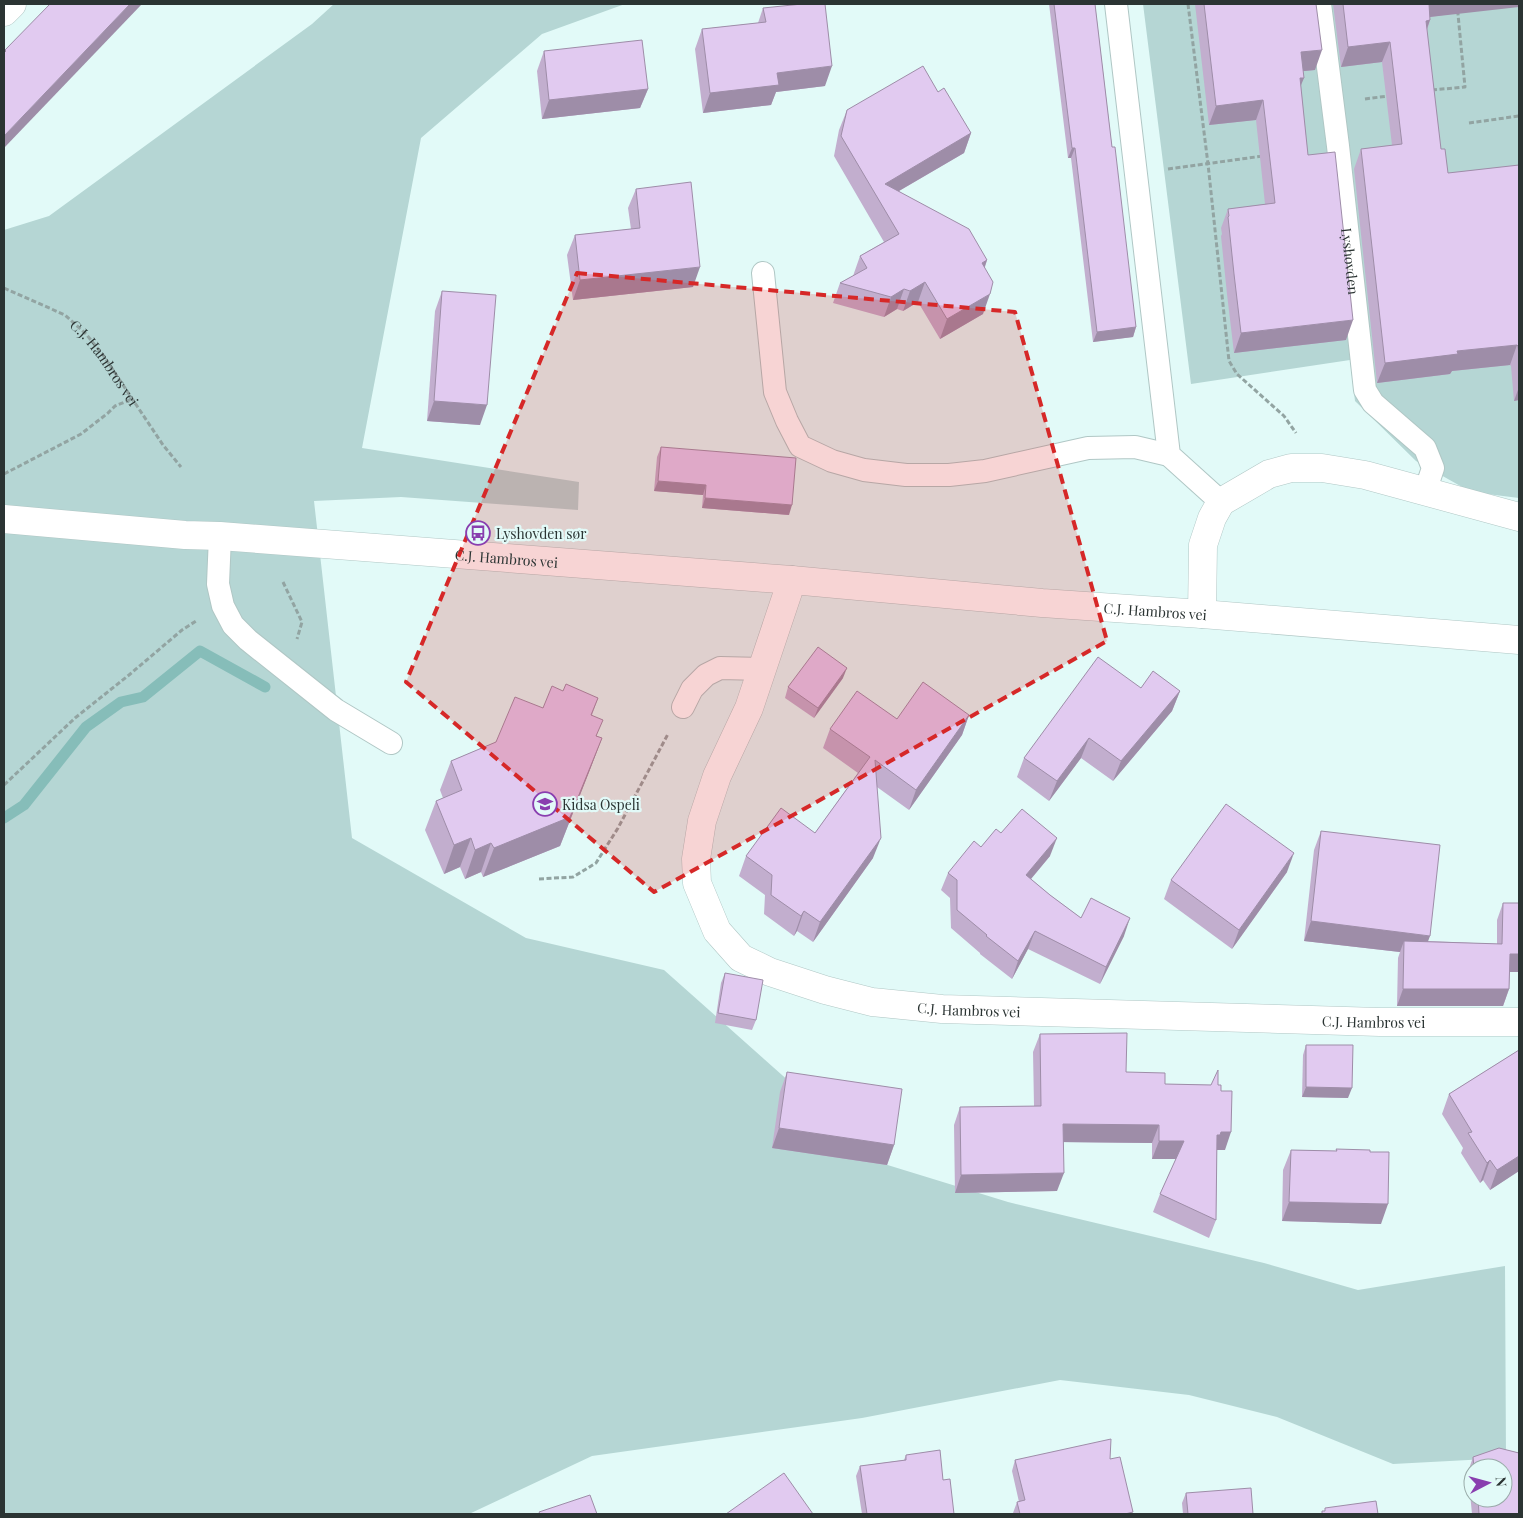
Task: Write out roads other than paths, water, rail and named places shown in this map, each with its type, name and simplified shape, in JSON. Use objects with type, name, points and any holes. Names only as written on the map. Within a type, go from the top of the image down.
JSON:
[{"type":"street","points":[[4,12],[12,4]]},
{"type":"street","points":[[1202,614],[1203,545],[1212,518],[1220,502],[1269,474],[1291,468],[1322,468],[1364,474],[1519,517]]},
{"type":"street","name":"C.J. Hambros vei","points":[[4,519],[186,535],[220,536],[792,580],[1042,603],[1519,640]]},
{"type":"street","name":"C.J. Hambros vei","points":[[792,580],[749,708],[717,776],[702,821],[696,859],[697,883],[717,930],[741,958],[770,972],[825,990],[872,1002],[942,1009],[1380,1022],[1519,1022]]},
{"type":"lane","points":[[1116,4],[1169,455]]},
{"type":"lane","name":"Lyshovden","points":[[1320,4],[1365,390],[1373,402],[1425,448],[1433,468],[1426,492]]},
{"type":"lane","points":[[763,273],[775,392],[800,446],[832,461],[864,470],[906,475],[949,475],[985,471],[1088,448],[1135,447],[1169,455],[1220,502]]},
{"type":"lane","points":[[220,536],[218,584],[223,606],[233,626],[336,710],[391,743]]},
{"type":"lane","points":[[683,707],[692,689],[706,675],[720,668],[763,669]]},
{"type":"waterway","points":[[4,818],[24,805],[86,727],[121,702],[143,697],[200,651],[265,687]]},
{"type":"place","name":"Lyshovden sør","points":[[478,533]]},
{"type":"place","name":"Kidsa Ospeli","points":[[545,804]]}]
